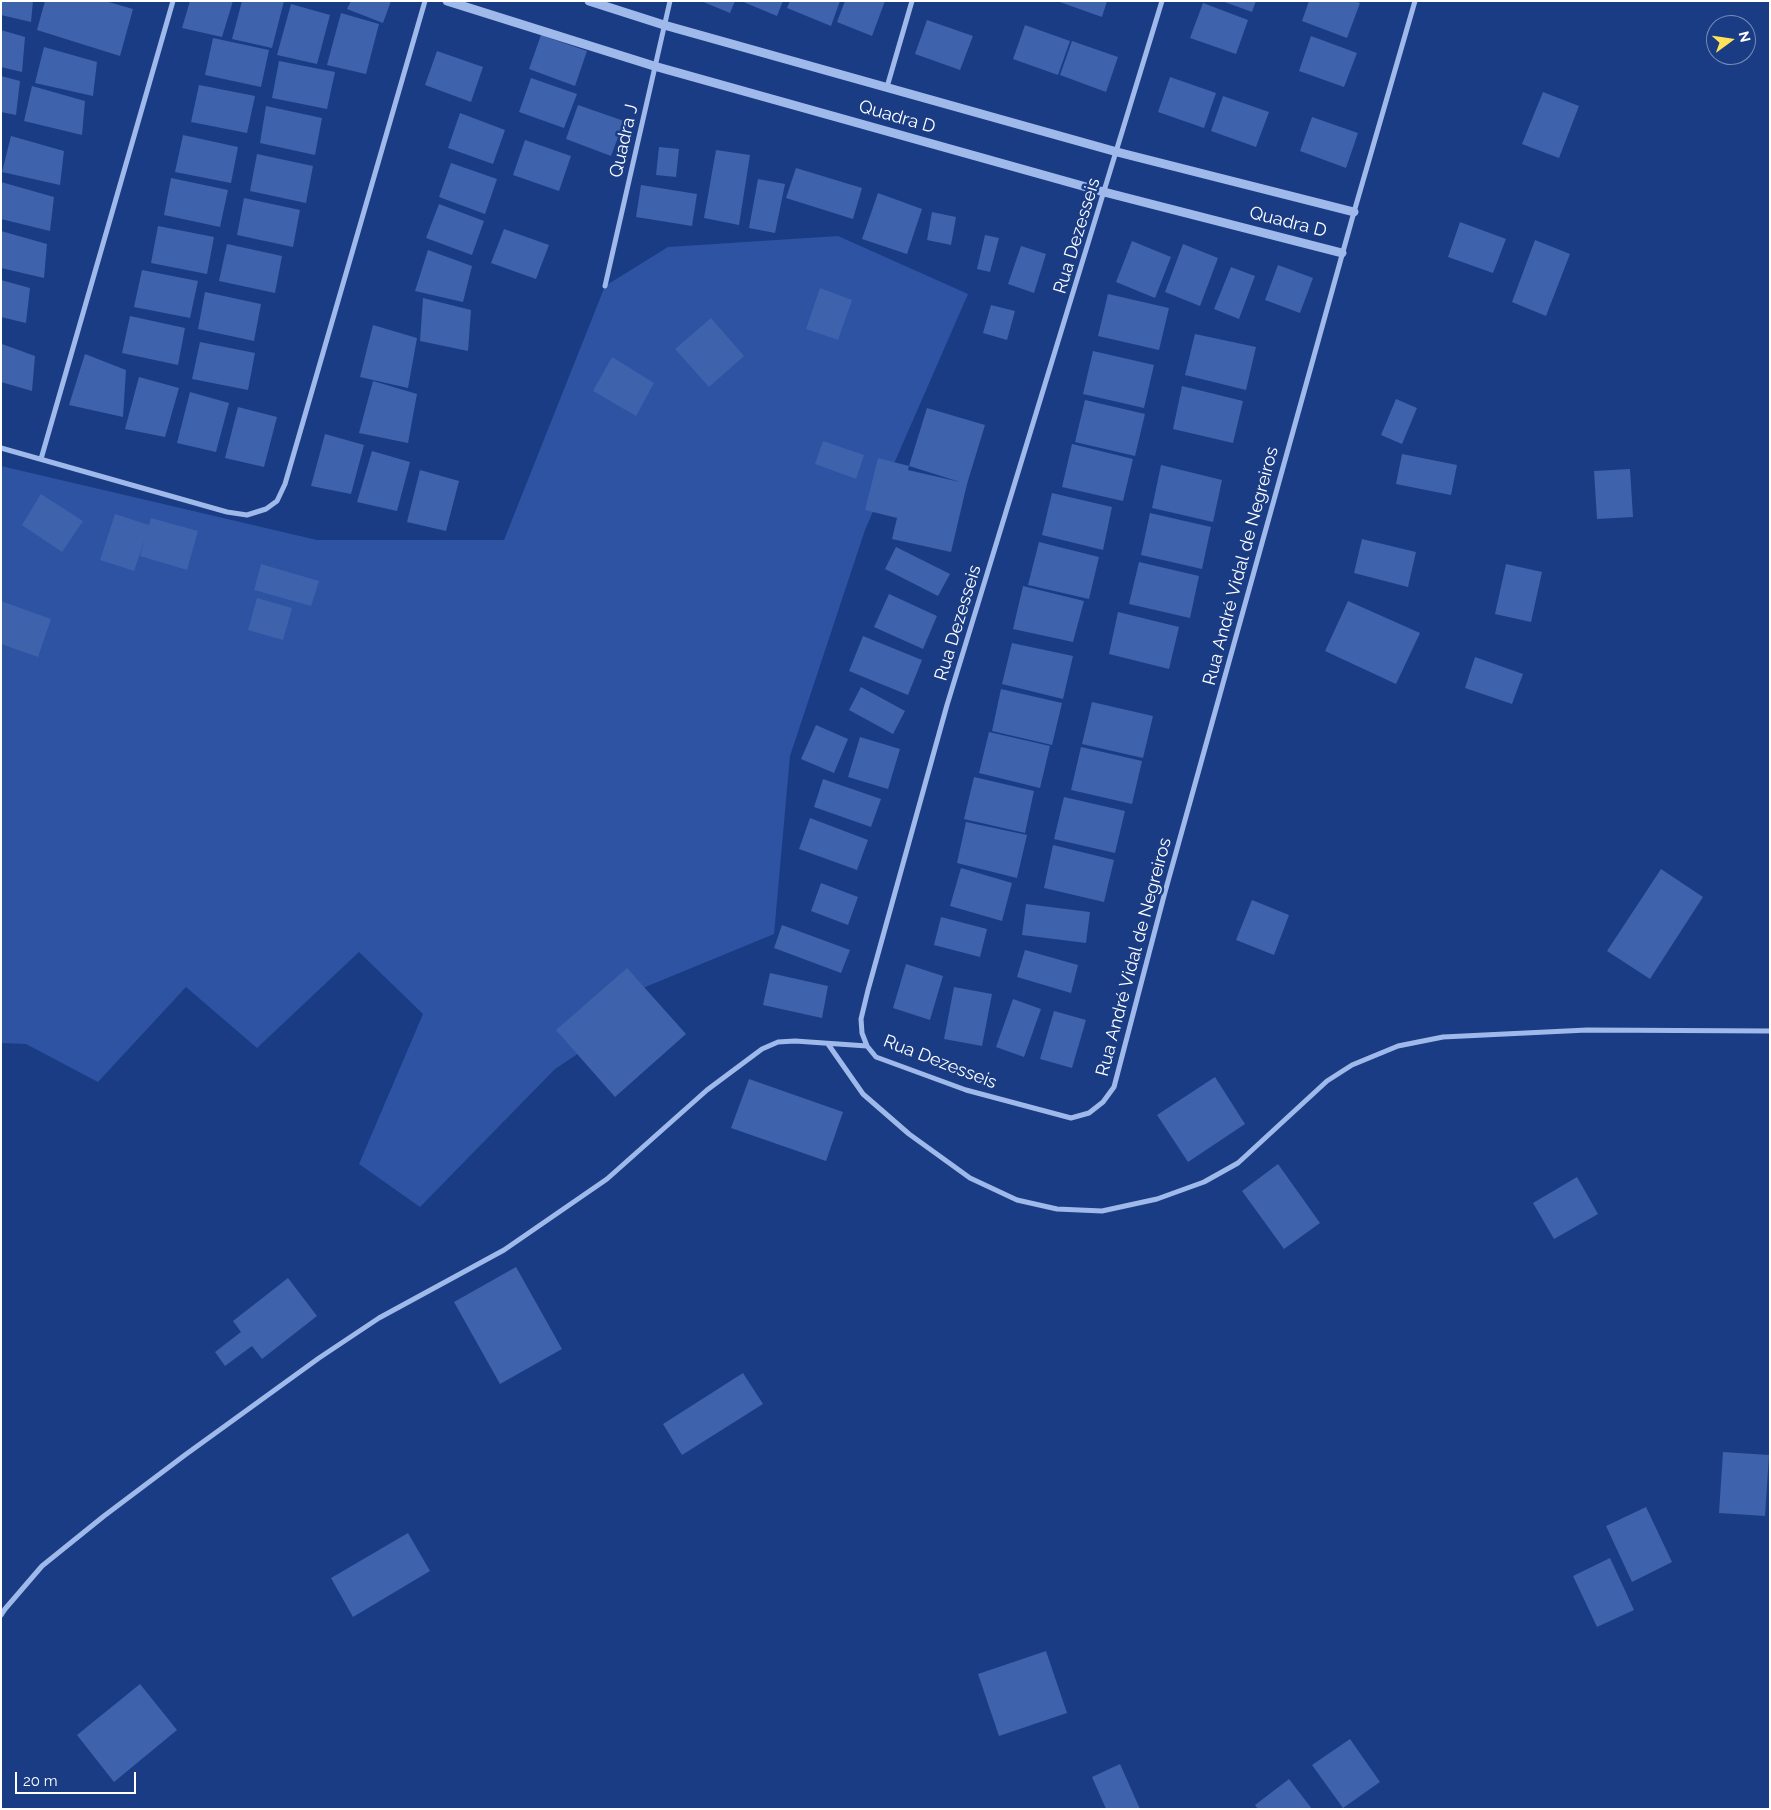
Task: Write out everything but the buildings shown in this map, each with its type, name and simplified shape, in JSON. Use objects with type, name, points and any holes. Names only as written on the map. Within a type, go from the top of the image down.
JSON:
[{"type":"street","points":[[41,459],[173,1]]},
{"type":"street","points":[[1,448],[227,512],[247,515],[266,509],[277,501],[285,484],[425,1]]},
{"type":"street","name":"Quadra D","points":[[448,1],[654,66],[1104,192],[1342,253]]},
{"type":"street","name":"Quadra D","points":[[589,1],[1117,152],[1354,212]]},
{"type":"street","name":"Quadra J","points":[[605,286],[670,1]]},
{"type":"street","points":[[887,87],[912,1]]},
{"type":"street","name":"Rua Dezesseis","points":[[1072,1118],[966,1090],[876,1057],[867,1046],[862,1033],[861,1020],[947,705],[1162,1]]},
{"type":"street","name":"Rua André Vidal de Negreiros","points":[[1072,1118],[1089,1113],[1103,1102],[1114,1087],[1168,882],[1342,253],[1416,1]]},
{"type":"street","points":[[828,1044],[863,1094],[910,1134],[970,1178],[1017,1200],[1057,1208],[1102,1211],[1157,1199],[1204,1182],[1238,1163],[1327,1081],[1352,1065],[1398,1046],[1443,1036],[1587,1030],[1770,1031]]},
{"type":"street","points":[[1,1615],[42,1566],[184,1455],[319,1358],[379,1318],[504,1250],[607,1179],[708,1090],[762,1049],[778,1042],[796,1041],[867,1046]]},
{"type":"shaded area","points":[[838,236],[968,294],[865,530],[790,756],[774,934],[638,990],[603,1037],[555,1069],[420,1207],[359,1164],[423,1014],[359,952],[257,1048],[186,987],[98,1082],[26,1044],[1,1043],[1,466],[317,540],[504,540],[605,286],[668,247]]}]
